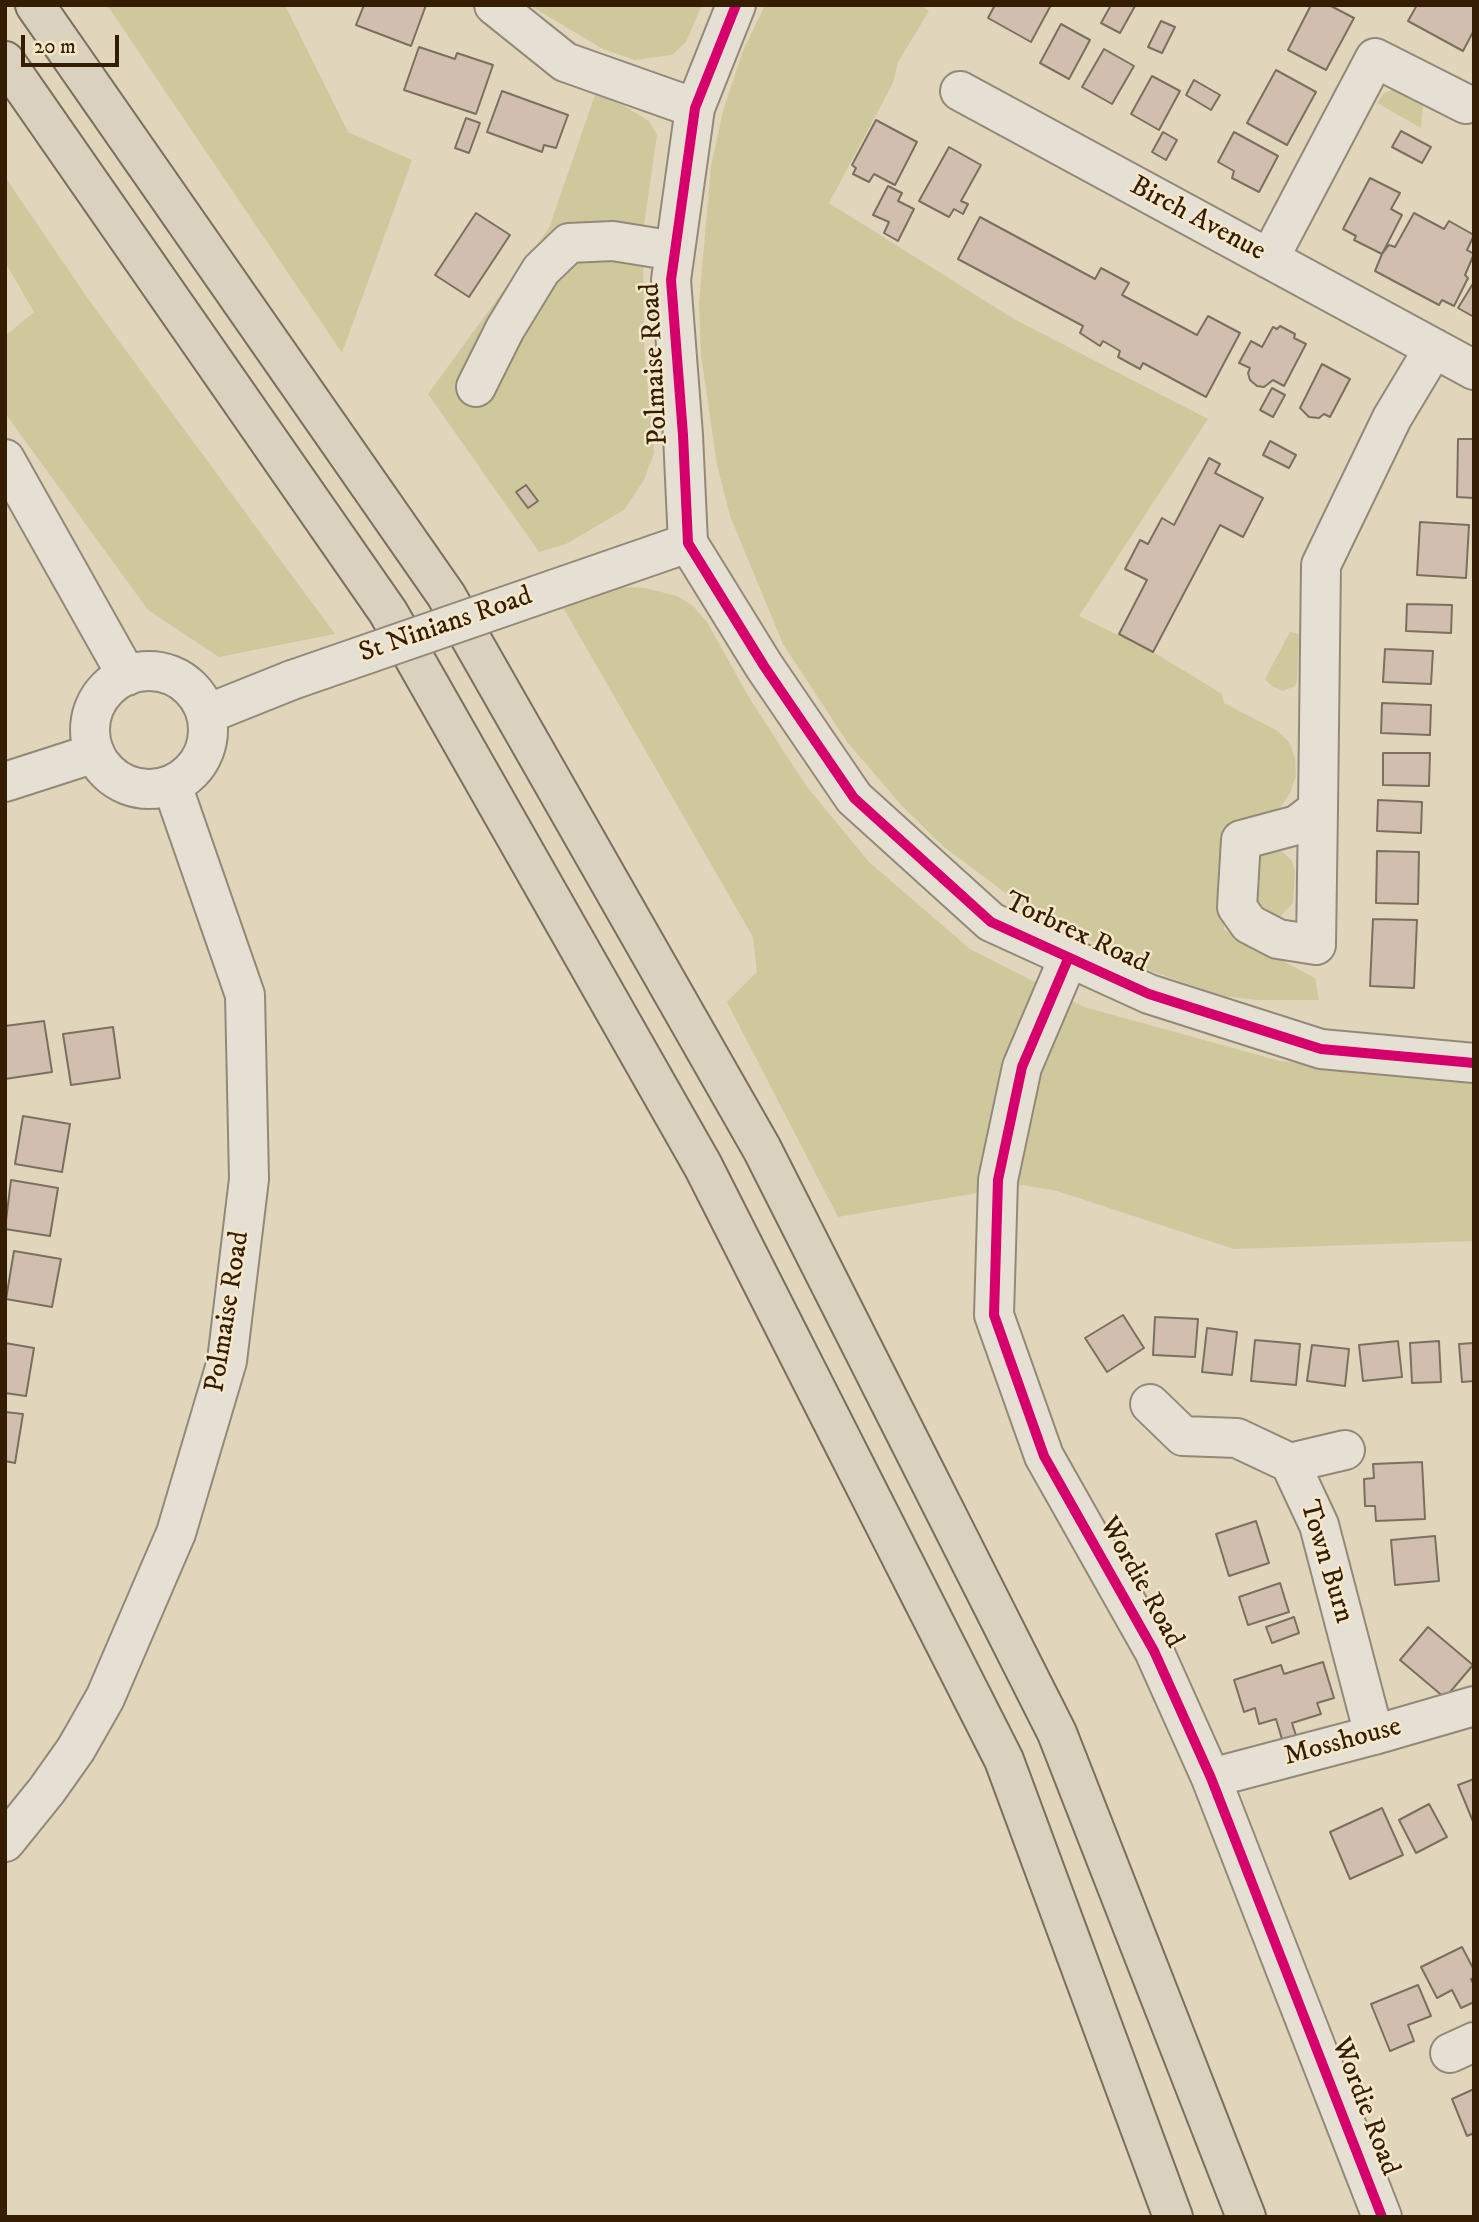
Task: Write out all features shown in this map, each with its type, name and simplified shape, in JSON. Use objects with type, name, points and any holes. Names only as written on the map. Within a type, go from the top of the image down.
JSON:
[{"type":"highway","points":[[35,5],[446,595],[762,1149],[1057,1733],[1246,2217]]},
{"type":"highway","points":[[5,61],[388,612],[703,1167],[1004,1759],[1173,2217]]},
{"type":"street","points":[[494,5],[565,62],[695,108]]},
{"type":"street","name":"Polmaise Road","points":[[736,5],[695,108],[671,280],[688,543],[764,666]]},
{"type":"street","points":[[1269,259],[1375,58],[1466,104]]},
{"type":"street","name":"Birch Avenue","points":[[960,91],[1474,370]]},
{"type":"street","points":[[476,387],[505,329],[541,270],[569,243],[613,240],[675,251]]},
{"type":"street","points":[[1318,809],[1321,565],[1392,418],[1434,348]]},
{"type":"street","points":[[5,460],[127,676]]},
{"type":"street","name":"St Ninians Road","points":[[206,715],[292,680],[688,543]]},
{"type":"street","name":"Torbrex Road","points":[[764,666],[854,798],[991,922],[1149,994],[1321,1049],[1474,1063]]},
{"type":"street","points":[[147,671],[175,678],[198,696],[206,715],[209,732],[206,748],[187,776],[172,785],[154,789],[136,788],[104,769],[95,753],[90,735],[92,716],[99,699],[111,685],[127,676],[147,671]]},
{"type":"street","points":[[5,782],[95,753]]},
{"type":"street","name":"Polmaise Road","points":[[5,1842],[76,1749],[105,1698],[176,1533],[227,1361],[249,1179],[245,995],[172,785]]},
{"type":"street","name":"Wordie Road","points":[[1068,959],[1022,1067],[998,1180],[993,1315],[1044,1456],[1154,1651],[1211,1778],[1382,2217]]},
{"type":"street","name":"Town Burn","points":[[1150,1404],[1183,1436],[1237,1438],[1290,1463],[1319,1525],[1374,1735]]},
{"type":"street","points":[[1290,1463],[1345,1450]]},
{"type":"street","name":"Mosshouse","points":[[1211,1778],[1474,1706]]},
{"type":"shaded area","points":[[107,5],[285,5],[348,132],[412,160],[342,353]]},
{"type":"shaded area","points":[[529,5],[702,5],[686,42],[672,55],[635,60],[603,49]]},
{"type":"shaded area","points":[[765,5],[920,5],[929,11],[898,62],[893,83],[829,203],[1014,319],[1208,419],[1079,616],[1153,652],[1222,694],[1224,703],[1278,731],[1289,742],[1295,757],[1296,776],[1290,793],[1280,808],[1254,820],[1224,827],[1224,930],[1315,978],[1319,1000],[1258,1000],[1223,996],[1151,971],[1023,906],[944,847],[902,806],[848,743],[783,644],[730,516],[717,465],[701,355],[699,304],[711,166],[723,111],[743,51]]},
{"type":"shaded area","points":[[1397,88],[1418,97],[1423,107],[1421,128],[1377,103],[1384,93]]},
{"type":"shaded area","points":[[595,95],[621,104],[649,121],[657,135],[643,232],[644,346],[654,453],[644,480],[624,510],[566,544],[539,552],[428,394],[549,228]]},
{"type":"shaded area","points":[[5,177],[91,303],[335,634],[219,657],[148,610],[5,413],[5,336],[34,312],[5,262]]},
{"type":"shaded area","points":[[620,587],[645,588],[677,596],[693,606],[707,622],[750,699],[807,787],[869,862],[970,949],[1084,1007],[1280,1061],[1474,1080],[1474,1241],[1234,1249],[1057,1191],[1023,1185],[838,1217],[727,1002],[757,972],[753,937],[561,604]]},
{"type":"shaded area","points":[[1290,632],[1299,634],[1297,680],[1295,686],[1283,691],[1265,679]]},
{"type":"shaded area","points":[[1269,850],[1283,852],[1292,861],[1295,872],[1293,903],[1281,916],[1275,918],[1253,906],[1253,857]]},
{"type":"building","points":[[364,5],[426,5],[411,46],[356,25]]},
{"type":"building","points":[[995,5],[1051,5],[1031,42],[988,18]]},
{"type":"building","points":[[1111,5],[1135,6],[1120,33],[1101,23]]},
{"type":"building","points":[[1311,5],[1329,5],[1354,18],[1326,70],[1288,50]]},
{"type":"building","points":[[1417,5],[1474,5],[1474,30],[1463,51],[1408,21]]},
{"type":"building","points":[[1161,21],[1175,27],[1162,53],[1148,47]]},
{"type":"building","points":[[1061,24],[1090,40],[1069,79],[1040,63]]},
{"type":"building","points":[[419,47],[455,59],[457,53],[493,65],[476,114],[404,90]]},
{"type":"building","points":[[1104,49],[1134,66],[1112,104],[1082,87]]},
{"type":"building","points":[[1276,70],[1316,92],[1287,145],[1247,123]]},
{"type":"building","points":[[1152,76],[1180,91],[1159,130],[1131,114]]},
{"type":"building","points":[[1194,80],[1220,95],[1211,110],[1186,95]]},
{"type":"building","points":[[502,91],[568,115],[556,148],[544,145],[542,152],[487,132]]},
{"type":"building","points":[[466,118],[480,123],[469,153],[455,148]]},
{"type":"building","points":[[876,120],[917,142],[895,185],[874,174],[869,182],[853,174],[856,168],[852,165]]},
{"type":"building","points":[[1401,131],[1431,147],[1422,163],[1392,147]]},
{"type":"building","points":[[1163,132],[1177,140],[1166,160],[1152,152]]},
{"type":"building","points":[[1234,132],[1278,156],[1259,192],[1232,178],[1234,171],[1218,162]]},
{"type":"building","points":[[949,147],[981,165],[961,201],[968,204],[963,214],[954,209],[949,217],[919,201]]},
{"type":"building","points":[[1370,178],[1400,193],[1391,209],[1402,215],[1382,254],[1354,240],[1356,236],[1343,229]]},
{"type":"building","points":[[888,186],[902,193],[898,201],[914,209],[898,241],[884,233],[889,222],[873,215]]},
{"type":"building","points":[[476,213],[510,235],[469,297],[435,275]]},
{"type":"building","points":[[1414,213],[1444,229],[1449,221],[1474,235],[1467,250],[1474,254],[1465,275],[1468,278],[1454,306],[1442,300],[1439,305],[1375,271],[1382,254],[1389,245],[1395,247]]},
{"type":"building","points":[[980,217],[1095,279],[1101,268],[1129,283],[1122,295],[1197,335],[1208,316],[1240,333],[1206,397],[1143,363],[1140,369],[1118,357],[1120,351],[1103,341],[1100,346],[1080,333],[1083,326],[958,259]]},
{"type":"building","points":[[1474,282],[1474,317],[1458,308]]},
{"type":"building","points":[[1280,326],[1306,344],[1284,386],[1273,380],[1264,387],[1257,386],[1250,380],[1250,368],[1239,363],[1251,341],[1262,347],[1273,327],[1277,329]]},
{"type":"building","points":[[1322,364],[1350,379],[1330,417],[1324,414],[1319,418],[1309,417],[1300,408]]},
{"type":"building","points":[[1272,388],[1285,395],[1273,417],[1260,410]]},
{"type":"building","points":[[1458,439],[1474,439],[1474,498],[1457,497]]},
{"type":"building","points":[[1270,441],[1296,455],[1289,468],[1263,455]]},
{"type":"building","points":[[1209,458],[1220,464],[1215,473],[1263,498],[1243,537],[1220,525],[1153,652],[1119,634],[1147,580],[1125,569],[1140,540],[1148,544],[1162,518],[1174,525]]},
{"type":"building","points":[[526,485],[538,501],[528,508],[516,492]]},
{"type":"building","points":[[1420,522],[1469,525],[1466,578],[1417,575]]},
{"type":"building","points":[[1407,604],[1452,605],[1451,633],[1406,631]]},
{"type":"building","points":[[1385,649],[1433,651],[1431,684],[1383,682]]},
{"type":"building","points":[[1382,703],[1431,705],[1430,735],[1381,733]]},
{"type":"building","points":[[1383,753],[1430,753],[1429,786],[1383,785]]},
{"type":"building","points":[[1378,800],[1422,802],[1421,833],[1377,831]]},
{"type":"building","points":[[1377,851],[1419,852],[1418,904],[1376,903]]},
{"type":"building","points":[[1373,919],[1417,920],[1414,988],[1370,986]]},
{"type":"building","points":[[44,1021],[52,1072],[5,1079],[5,1026]]},
{"type":"building","points":[[113,1027],[120,1078],[71,1085],[63,1034]]},
{"type":"building","points":[[23,1116],[70,1124],[62,1172],[15,1164]]},
{"type":"building","points":[[11,1180],[58,1188],[50,1236],[5,1229]]},
{"type":"building","points":[[14,1251],[61,1259],[52,1307],[6,1299]]},
{"type":"building","points":[[1123,1315],[1144,1348],[1107,1372],[1085,1338]]},
{"type":"building","points":[[1155,1317],[1198,1319],[1195,1357],[1153,1355]]},
{"type":"building","points":[[1207,1328],[1237,1332],[1232,1375],[1202,1372]]},
{"type":"building","points":[[1255,1340],[1300,1344],[1296,1385],[1251,1381]]},
{"type":"building","points":[[1398,1341],[1402,1377],[1363,1381],[1359,1345]]},
{"type":"building","points":[[1439,1341],[1441,1382],[1412,1383],[1410,1343]]},
{"type":"building","points":[[5,1343],[34,1348],[26,1396],[5,1393]]},
{"type":"building","points":[[1474,1343],[1474,1381],[1462,1382],[1459,1344]]},
{"type":"building","points":[[1312,1345],[1349,1349],[1345,1386],[1307,1381]]},
{"type":"building","points":[[5,1412],[23,1414],[15,1463],[5,1461]]},
{"type":"building","points":[[1422,1462],[1425,1519],[1376,1521],[1375,1506],[1365,1506],[1364,1479],[1374,1478],[1373,1464]]},
{"type":"building","points":[[1256,1521],[1269,1563],[1229,1576],[1216,1534]]},
{"type":"building","points":[[1435,1536],[1439,1581],[1395,1585],[1391,1540]]},
{"type":"building","points":[[1280,1583],[1289,1612],[1248,1625],[1239,1597]]},
{"type":"building","points":[[1294,1617],[1299,1633],[1272,1643],[1266,1627]]},
{"type":"building","points":[[1428,1627],[1473,1665],[1445,1698],[1400,1660]]},
{"type":"building","points":[[1323,1662],[1334,1698],[1317,1703],[1321,1714],[1292,1723],[1298,1742],[1284,1746],[1276,1719],[1259,1724],[1255,1708],[1244,1712],[1234,1680],[1281,1665],[1284,1674]]},
{"type":"building","points":[[1474,1779],[1474,1824],[1458,1785]]},
{"type":"building","points":[[1429,1804],[1447,1837],[1416,1853],[1399,1820]]},
{"type":"building","points":[[1382,1808],[1403,1855],[1350,1879],[1330,1832]]},
{"type":"building","points":[[1462,1947],[1474,1970],[1474,1978],[1471,1979],[1474,1985],[1474,2002],[1461,2008],[1452,1990],[1437,1998],[1421,1967]]},
{"type":"building","points":[[1418,1985],[1431,2016],[1408,2025],[1414,2041],[1390,2051],[1371,2004]]},
{"type":"building","points":[[1474,2089],[1474,2133],[1467,2136],[1452,2099]]},
{"type":"cycle path","points":[[736,5],[695,108],[671,280],[688,543],[764,666],[854,798],[991,922],[1149,994],[1321,1049],[1474,1063]]},
{"type":"cycle path","points":[[1068,959],[1022,1067],[998,1180],[994,1315],[1044,1456],[1154,1651],[1211,1778],[1382,2217]]}]
